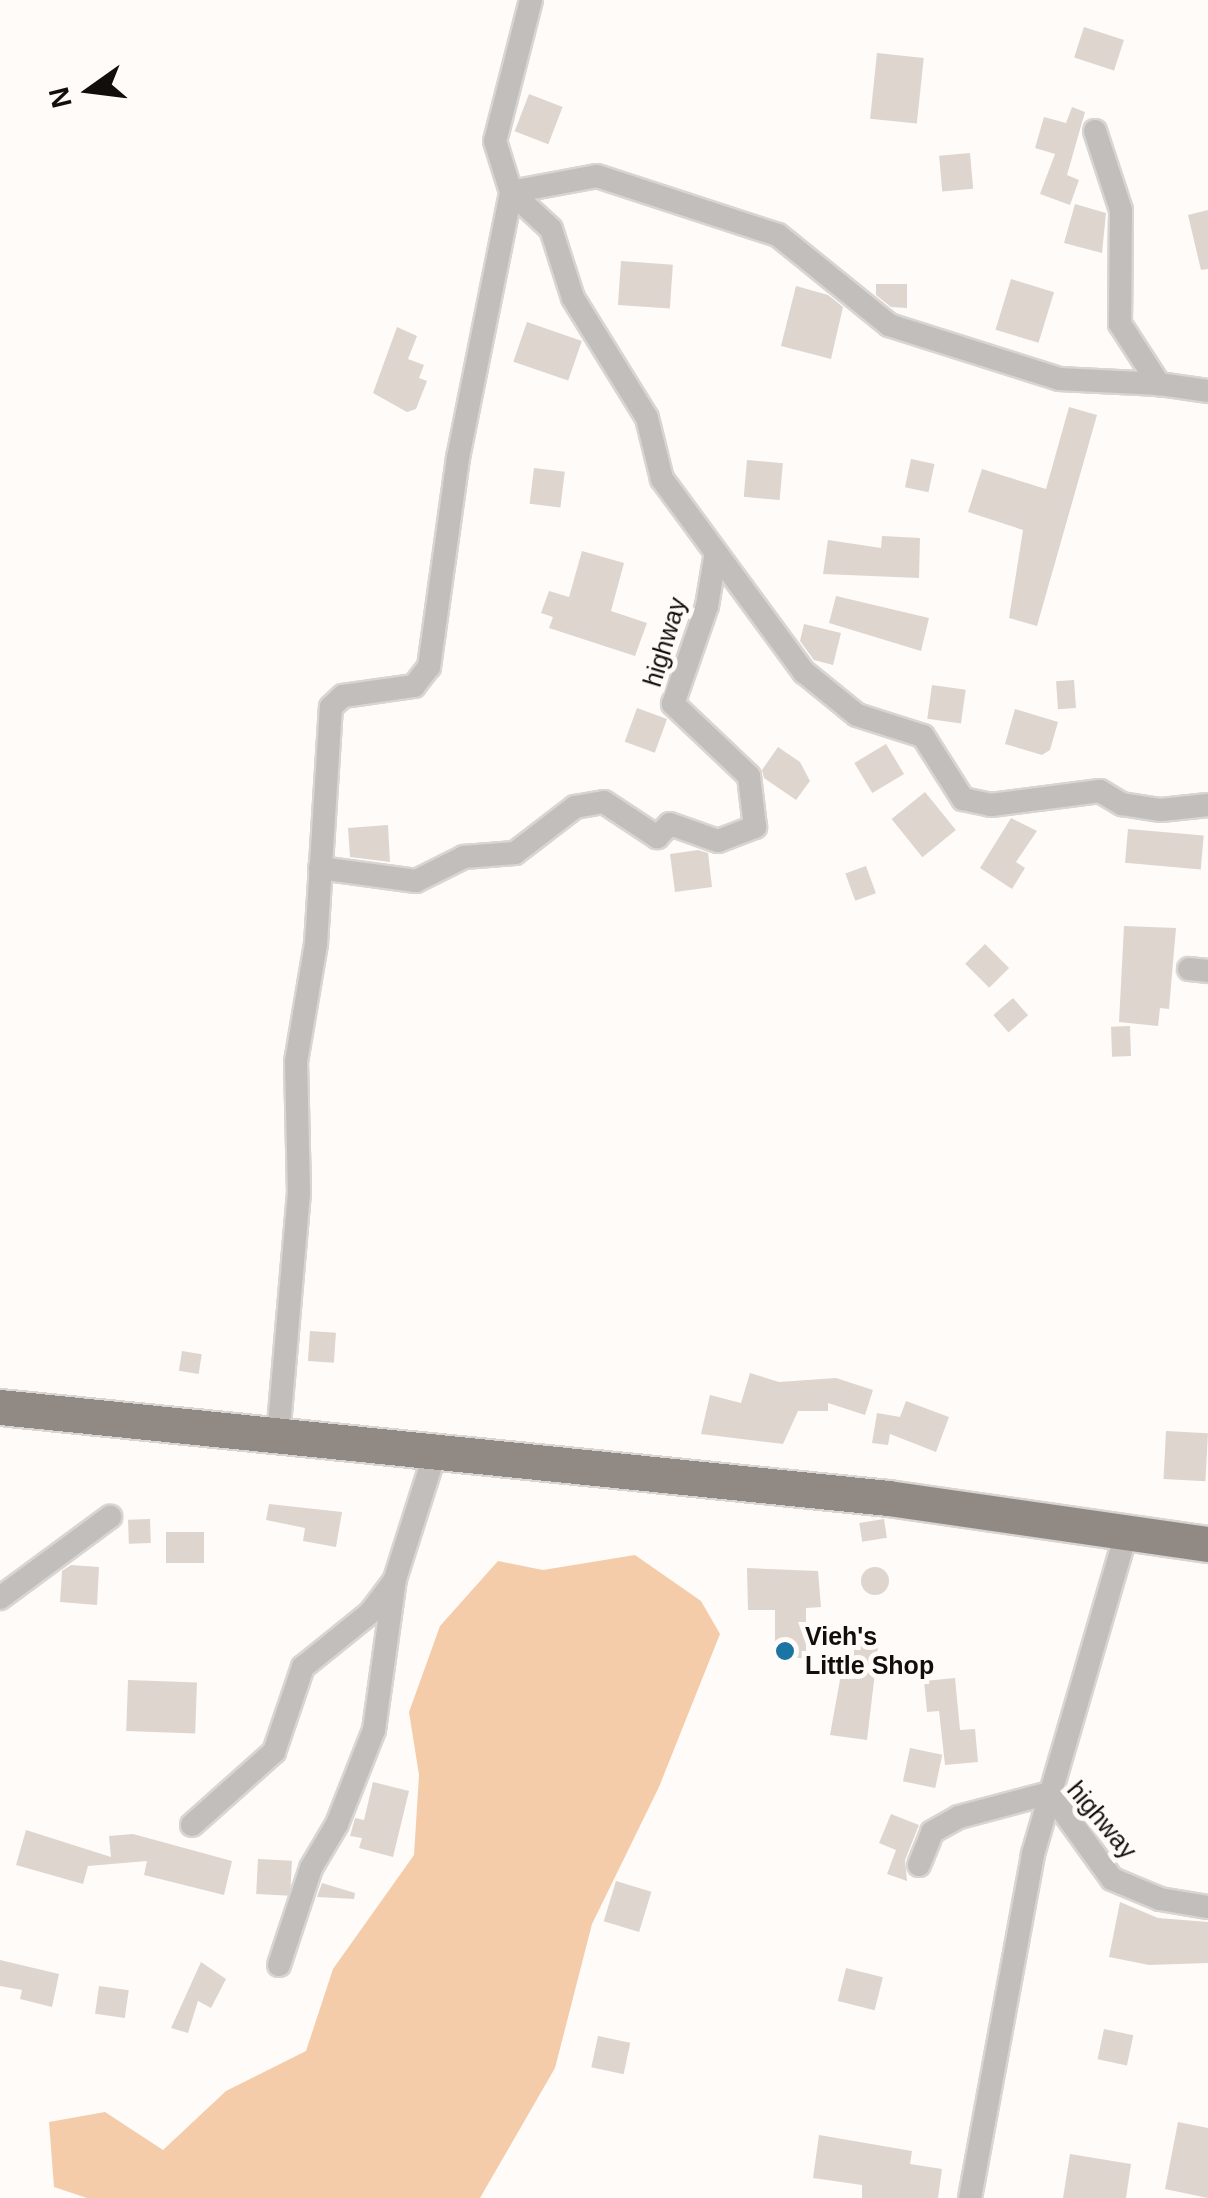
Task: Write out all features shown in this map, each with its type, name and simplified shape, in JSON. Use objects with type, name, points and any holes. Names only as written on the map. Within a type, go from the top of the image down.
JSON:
[{"type":"main road","points":[[0,1407],[436,1450],[1128,1528],[1208,1544]]},
{"type":"street","points":[[531,0],[495,141],[512,192],[550,230],[573,298],[648,418],[662,479],[715,558],[740,580],[804,672],[857,715],[923,736],[962,800],[991,805],[1100,792],[1122,804],[1161,810],[1208,805]]},
{"type":"street","points":[[1095,131],[1121,210],[1120,324],[1159,384]]},
{"type":"street","points":[[512,192],[597,176],[778,234],[888,326],[1059,380],[1159,384],[1208,391]]},
{"type":"street","points":[[278,1437],[300,1193],[296,1062],[310,1000],[331,707],[343,696],[414,686],[429,667],[458,458],[512,192]]},
{"type":"street","name":"highway","points":[[320,868],[416,881],[464,857],[515,853],[575,807],[604,802],[657,837],[670,824],[718,842],[755,826],[749,776],[674,704],[707,606],[715,558]]},
{"type":"street","points":[[279,1964],[312,1868],[362,1766],[380,1684],[395,1579],[436,1450]]},
{"type":"street","points":[[0,1598],[110,1517]]},
{"type":"street","points":[[970,2198],[1033,1854],[1128,1528]]},
{"type":"street","points":[[192,1825],[274,1752],[303,1667],[370,1613],[395,1579]]},
{"type":"street","name":"highway","points":[[919,1865],[932,1832],[959,1817],[1050,1794],[1112,1879],[1160,1899],[1208,1907]]},
{"type":"shaded area","points":[[635,1555],[701,1601],[720,1634],[659,1787],[592,1924],[555,2068],[480,2198],[87,2198],[54,2187],[49,2122],[105,2112],[163,2150],[226,2091],[306,2051],[333,1969],[414,1855],[419,1775],[409,1712],[440,1626],[498,1561],[543,1570]]},
{"type":"building","points":[[1084,27],[1124,40],[1114,70],[1074,57]]},
{"type":"building","points":[[877,53],[924,58],[917,124],[870,119]]},
{"type":"building","points":[[529,94],[563,107],[548,144],[515,131]]},
{"type":"building","points":[[1072,107],[1085,112],[1067,175],[1079,180],[1070,205],[1040,194],[1055,154],[1035,148],[1044,117],[1066,123]]},
{"type":"building","points":[[970,153],[973,189],[942,192],[939,156]]},
{"type":"building","points":[[1075,204],[1106,213],[1102,253],[1064,243]]},
{"type":"building","points":[[1208,210],[1208,269],[1201,270],[1188,215]]},
{"type":"building","points":[[621,261],[673,265],[670,309],[618,305]]},
{"type":"building","points":[[1011,279],[1054,292],[1039,343],[996,330]]},
{"type":"building","points":[[876,284],[907,284],[907,308],[891,307],[876,295]]},
{"type":"building","points":[[796,286],[828,295],[843,307],[831,359],[781,346]]},
{"type":"building","points":[[527,322],[582,341],[568,381],[513,362]]},
{"type":"building","points":[[397,327],[417,336],[408,359],[424,365],[419,378],[427,381],[416,409],[407,412],[373,393]]},
{"type":"building","points":[[1069,407],[1097,415],[1037,626],[1009,618],[1023,530],[968,512],[982,469],[1046,489]]},
{"type":"building","points":[[911,459],[934,464],[928,492],[905,487]]},
{"type":"building","points":[[747,460],[783,463],[780,500],[744,497]]},
{"type":"building","points":[[534,468],[565,472],[560,508],[530,504]]},
{"type":"building","points":[[882,536],[920,538],[919,578],[823,574],[828,540],[881,548]]},
{"type":"building","points":[[582,551],[624,563],[611,611],[647,623],[635,656],[549,628],[553,617],[541,613],[549,591],[569,597]]},
{"type":"building","points":[[836,596],[929,618],[921,651],[829,623]]},
{"type":"building","points":[[804,624],[841,633],[833,665],[814,660],[800,641]]},
{"type":"building","points":[[1074,680],[1076,708],[1058,709],[1056,681]]},
{"type":"building","points":[[932,685],[966,690],[961,723],[927,719]]},
{"type":"building","points":[[637,708],[667,719],[655,753],[625,742]]},
{"type":"building","points":[[1015,709],[1058,722],[1050,750],[1042,755],[1005,744]]},
{"type":"building","points":[[886,744],[904,774],[872,793],[854,763]]},
{"type":"building","points":[[778,747],[800,762],[810,781],[796,800],[764,778],[762,770]]},
{"type":"building","points":[[925,792],[956,830],[922,857],[892,819]]},
{"type":"building","points":[[1011,818],[1037,831],[1016,862],[1025,868],[1012,889],[980,868]]},
{"type":"building","points":[[388,825],[390,862],[350,857],[348,828]]},
{"type":"building","points":[[1128,829],[1204,836],[1201,869],[1125,863]]},
{"type":"building","points":[[698,850],[708,853],[712,887],[675,892],[670,854]]},
{"type":"building","points":[[866,866],[876,893],[855,901],[845,874]]},
{"type":"building","points":[[1124,926],[1176,928],[1169,1009],[1160,1008],[1158,1026],[1119,1022]]},
{"type":"building","points":[[985,944],[1009,968],[989,988],[965,964]]},
{"type":"building","points":[[1013,998],[1028,1015],[1008,1032],[993,1015]]},
{"type":"building","points":[[1130,1026],[1131,1056],[1112,1057],[1111,1027]]},
{"type":"building","points":[[310,1331],[336,1333],[334,1363],[308,1361]]},
{"type":"building","points":[[182,1351],[202,1354],[199,1374],[179,1371]]},
{"type":"building","points":[[750,1373],[779,1382],[836,1378],[873,1390],[865,1415],[828,1403],[828,1411],[798,1411],[783,1444],[701,1434],[710,1395],[741,1403]]},
{"type":"building","points":[[906,1401],[949,1417],[936,1452],[890,1434],[888,1445],[872,1443],[877,1413],[900,1417]]},
{"type":"building","points":[[1166,1431],[1208,1433],[1205,1481],[1163,1479]]},
{"type":"building","points":[[269,1504],[342,1512],[336,1547],[303,1541],[305,1528],[266,1520]]},
{"type":"building","points":[[150,1519],[151,1543],[129,1544],[128,1520]]},
{"type":"building","points":[[884,1519],[887,1538],[862,1542],[859,1523]]},
{"type":"building","points":[[166,1532],[204,1532],[204,1563],[166,1563]]},
{"type":"building","points":[[71,1565],[99,1567],[97,1605],[60,1602],[62,1571]]},
{"type":"building","points":[[875,1567],[885,1571],[889,1581],[885,1591],[875,1595],[865,1591],[861,1581],[865,1571]]},
{"type":"building","points":[[747,1568],[818,1571],[821,1607],[806,1608],[806,1658],[775,1658],[775,1610],[748,1610]]},
{"type":"building","points":[[847,1641],[878,1647],[867,1740],[830,1735]]},
{"type":"building","points":[[955,1678],[960,1730],[975,1729],[978,1762],[945,1765],[939,1711],[927,1712],[924,1681]]},
{"type":"building","points":[[128,1680],[197,1682],[195,1733],[126,1731]]},
{"type":"building","points":[[910,1748],[942,1755],[935,1788],[903,1781]]},
{"type":"building","points":[[373,1782],[409,1791],[393,1857],[359,1848],[362,1838],[350,1836],[355,1818],[364,1820]]},
{"type":"building","points":[[891,1814],[919,1825],[905,1860],[907,1881],[887,1874],[896,1850],[879,1843]]},
{"type":"building","points":[[26,1830],[111,1857],[109,1836],[133,1834],[232,1861],[224,1895],[144,1875],[147,1861],[88,1866],[83,1884],[16,1865]]},
{"type":"building","points":[[258,1859],[292,1861],[290,1896],[256,1894]]},
{"type":"building","points":[[616,1881],[651,1892],[639,1932],[604,1921]]},
{"type":"building","points":[[322,1883],[355,1893],[354,1899],[317,1897]]},
{"type":"building","points":[[1120,1902],[1158,1918],[1208,1922],[1208,1963],[1149,1965],[1109,1957]]},
{"type":"building","points":[[0,1960],[59,1974],[52,2007],[20,1999],[22,1990],[0,1986]]},
{"type":"building","points":[[201,1962],[226,1979],[211,2008],[198,2001],[188,2033],[171,2028]]},
{"type":"building","points":[[846,1968],[883,1977],[875,2010],[838,2001]]},
{"type":"building","points":[[99,1986],[129,1990],[125,2018],[95,2014]]},
{"type":"building","points":[[1104,2029],[1133,2035],[1127,2066],[1098,2059]]},
{"type":"building","points":[[598,2036],[630,2043],[624,2074],[591,2067]]},
{"type":"building","points":[[1178,2122],[1208,2128],[1208,2198],[1165,2189]]},
{"type":"building","points":[[819,2135],[912,2151],[910,2164],[942,2169],[938,2198],[862,2198],[862,2185],[813,2178]]},
{"type":"building","points":[[1070,2154],[1131,2164],[1126,2198],[1063,2198]]},
{"type":"place","name":"Vieh's Little Shop","points":[[785,1651]]}]
